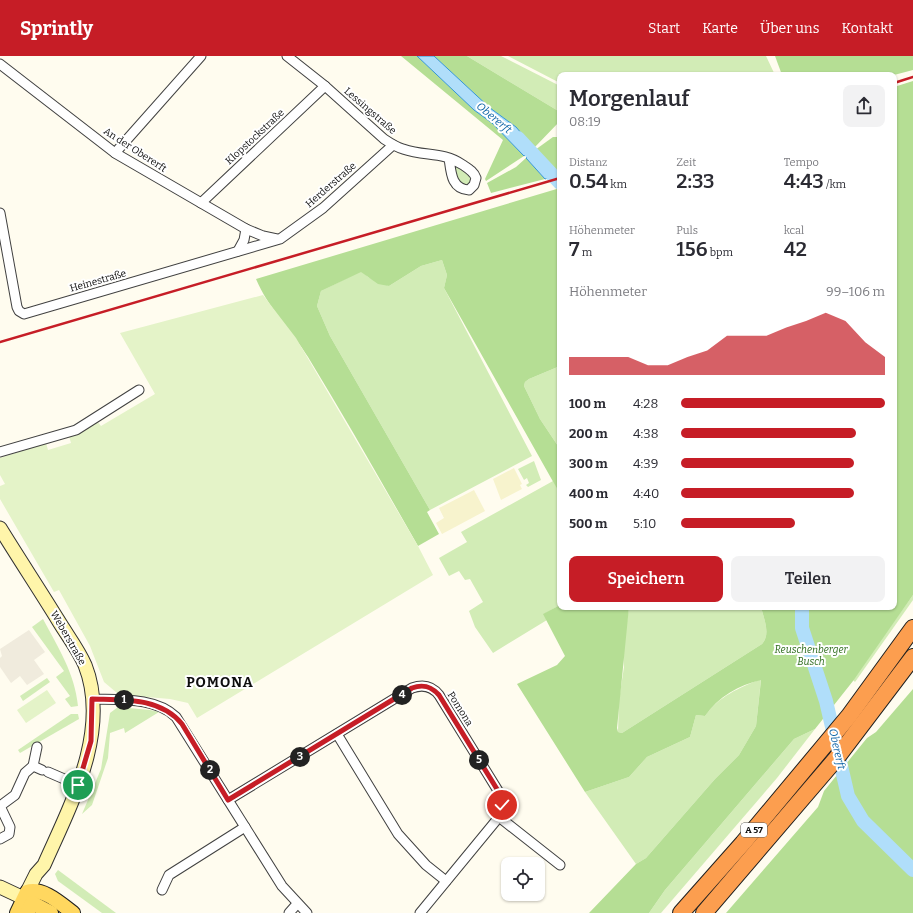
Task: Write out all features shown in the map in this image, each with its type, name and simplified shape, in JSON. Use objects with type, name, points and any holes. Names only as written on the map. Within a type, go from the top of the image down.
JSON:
[{"type":"highway","name":"A 57","points":[[681,913],[743,843],[849,716],[913,628]]},
{"type":"highway","name":"A 57","points":[[704,913],[835,760],[857,733],[913,657]]},
{"type":"main road","name":"Weberstraße","points":[[0,528],[79,653],[88,677],[92,699],[91,741],[78,785],[44,865],[44,877],[30,899]]},
{"type":"main road","points":[[0,887],[30,899],[51,913]]},
{"type":"main road","points":[[17,913],[30,899],[56,900],[73,913]]},
{"type":"street","points":[[115,153],[201,56]]},
{"type":"street","name":"Lessingstraße","points":[[287,56],[325,86],[384,139],[393,145],[416,152],[438,154],[450,158]]},
{"type":"street","name":"An der Obererft","points":[[0,64],[115,153],[246,229],[263,236],[280,239]]},
{"type":"street","name":"Klopstockstraße","points":[[201,203],[325,86]]},
{"type":"street","name":"Herderstraße","points":[[280,239],[323,208],[393,145]]},
{"type":"street","name":"Heinestraße","points":[[0,213],[17,307],[21,313],[24,314],[280,239]]},
{"type":"street","points":[[238,251],[244,240],[246,229]]},
{"type":"street","points":[[0,452],[76,430],[139,390]]},
{"type":"street","name":"Pomona","points":[[228,800],[412,688],[421,685],[429,687],[439,695],[500,794],[502,805],[499,817]]},
{"type":"street","points":[[92,699],[150,704],[162,707],[172,713],[182,724],[282,886],[297,904],[307,913]]},
{"type":"street","points":[[337,734],[398,834],[413,852],[446,881]]},
{"type":"street","points":[[37,747],[41,769]]},
{"type":"street","points":[[0,839],[8,834],[10,827],[0,806],[15,795],[25,773],[41,769],[78,785]]},
{"type":"street","points":[[420,913],[499,817],[560,865]]},
{"type":"street","points":[[162,890],[169,875],[245,827]]},
{"type":"street","points":[[289,913],[297,904]]},
{"type":"shaded area","points":[[514,468],[522,484],[520,485],[522,489],[501,500],[493,479]]},
{"type":"shaded area","points":[[474,490],[485,511],[442,534],[436,523],[444,518],[439,508]]},
{"type":"shaded area","points":[[29,630],[45,652],[34,660],[44,674],[27,685],[20,676],[11,683],[0,667],[0,658],[2,656],[0,649]]},
{"type":"green space","points":[[401,56],[417,56],[474,110],[492,123],[524,156],[486,181],[485,179],[503,140]]},
{"type":"green space","points":[[434,56],[467,56],[557,110],[557,124],[534,148],[516,127],[490,108]]},
{"type":"green space","points":[[467,56],[501,56],[557,84],[557,110]]},
{"type":"green space","points":[[508,56],[766,56],[774,72],[557,72],[557,81]]},
{"type":"green space","points":[[775,56],[913,56],[913,70],[897,74],[897,72],[781,72]]},
{"type":"green space","name":"Reuschenberger Busch","points":[[913,81],[913,595],[853,681],[815,729],[794,739],[665,890],[649,913],[589,913],[636,864],[646,858],[715,779],[739,755],[756,726],[761,680],[745,685],[730,693],[716,703],[705,716],[696,715],[690,737],[647,757],[629,777],[585,792],[517,684],[557,665],[565,656],[543,614],[557,607],[557,610],[629,610],[617,728],[618,732],[622,733],[762,644],[765,640],[766,631],[762,610],[897,610],[897,86]]},
{"type":"green space","points":[[553,137],[557,137],[557,174],[535,150]]},
{"type":"green space","points":[[526,158],[545,179],[491,193],[487,183],[516,167]]},
{"type":"green space","points":[[456,164],[474,178],[467,188],[458,184],[453,166]]},
{"type":"green space","points":[[557,189],[557,367],[529,379],[525,382],[524,386],[540,419],[557,444],[557,489],[444,288],[447,275],[442,260],[421,266],[389,286],[378,284],[361,272],[321,291],[317,306],[330,336],[430,510],[427,512],[439,534],[418,546],[302,347],[267,300],[256,279]]},
{"type":"green space","points":[[442,260],[447,275],[444,288],[532,456],[430,510],[330,336],[317,306],[321,291],[361,271],[368,277],[389,286],[421,266]]},
{"type":"green space","points":[[263,295],[296,338],[418,546],[433,575],[197,718],[188,703],[170,699],[124,695],[117,693],[104,682],[90,646],[59,590],[54,592],[0,499],[0,486],[5,484],[0,475],[0,458],[46,443],[48,450],[71,443],[69,436],[97,421],[101,426],[155,394],[120,333]]},
{"type":"green space","points":[[557,367],[557,444],[540,419],[524,386],[525,382]]},
{"type":"green space","points":[[534,461],[541,480],[528,487],[526,485],[529,483],[527,478],[524,480],[518,469]]},
{"type":"green space","points":[[553,481],[557,488],[557,607],[544,614],[547,620],[493,653],[475,627],[469,611],[483,602],[470,579],[465,580],[459,571],[449,576],[439,558],[467,542],[461,532]]},
{"type":"green space","points":[[913,595],[913,600],[855,682],[853,680],[854,677]]},
{"type":"green space","points":[[629,610],[762,610],[766,626],[766,636],[762,644],[622,733],[618,732],[619,700],[624,667],[623,649]]},
{"type":"green space","points":[[43,619],[70,672],[78,706],[71,707],[65,699],[70,696],[56,677],[64,671],[32,627]]},
{"type":"green space","points":[[47,678],[50,682],[23,701],[20,696]]},
{"type":"green space","points":[[761,679],[756,726],[739,755],[715,779],[646,858],[636,864],[585,792],[629,777],[647,757],[690,737],[696,715],[705,716],[717,703],[730,693]]},
{"type":"green space","points":[[913,689],[913,913],[726,913],[818,807],[824,791],[867,738],[876,732]]},
{"type":"green space","points":[[47,690],[56,703],[26,723],[17,710]]},
{"type":"green space","points":[[118,707],[159,712],[125,733],[124,728],[110,733],[108,758],[92,805],[82,814],[101,769],[110,713]]},
{"type":"green space","points":[[71,714],[78,714],[79,719],[20,753],[18,750]]},
{"type":"green space","points":[[815,729],[777,778],[661,913],[649,913],[665,890],[794,739]]},
{"type":"green space","points":[[58,870],[116,913],[102,913],[58,881],[55,874]]},
{"type":"water","points":[[417,56],[434,56],[490,108],[516,127],[534,148],[524,156],[492,123],[474,110]]},
{"type":"water","points":[[535,150],[557,175],[545,179],[526,158]]},
{"type":"waterway","name":"Obererft","points":[[518,138],[557,180]]},
{"type":"waterway","name":"Obererft","points":[[802,610],[802,628],[826,701],[848,796],[863,821],[913,870]]},
{"type":"railway","points":[[897,82],[913,77]]},
{"type":"railway","points":[[0,342],[557,179]]},
{"type":"district","name":"POMONA","points":[[220,682]]},
{"type":"route","points":[[78,785],[91,741],[92,699],[125,700],[157,705],[168,710],[182,724],[228,800],[412,688],[421,685],[433,689],[439,695],[500,794],[502,805]]}]
